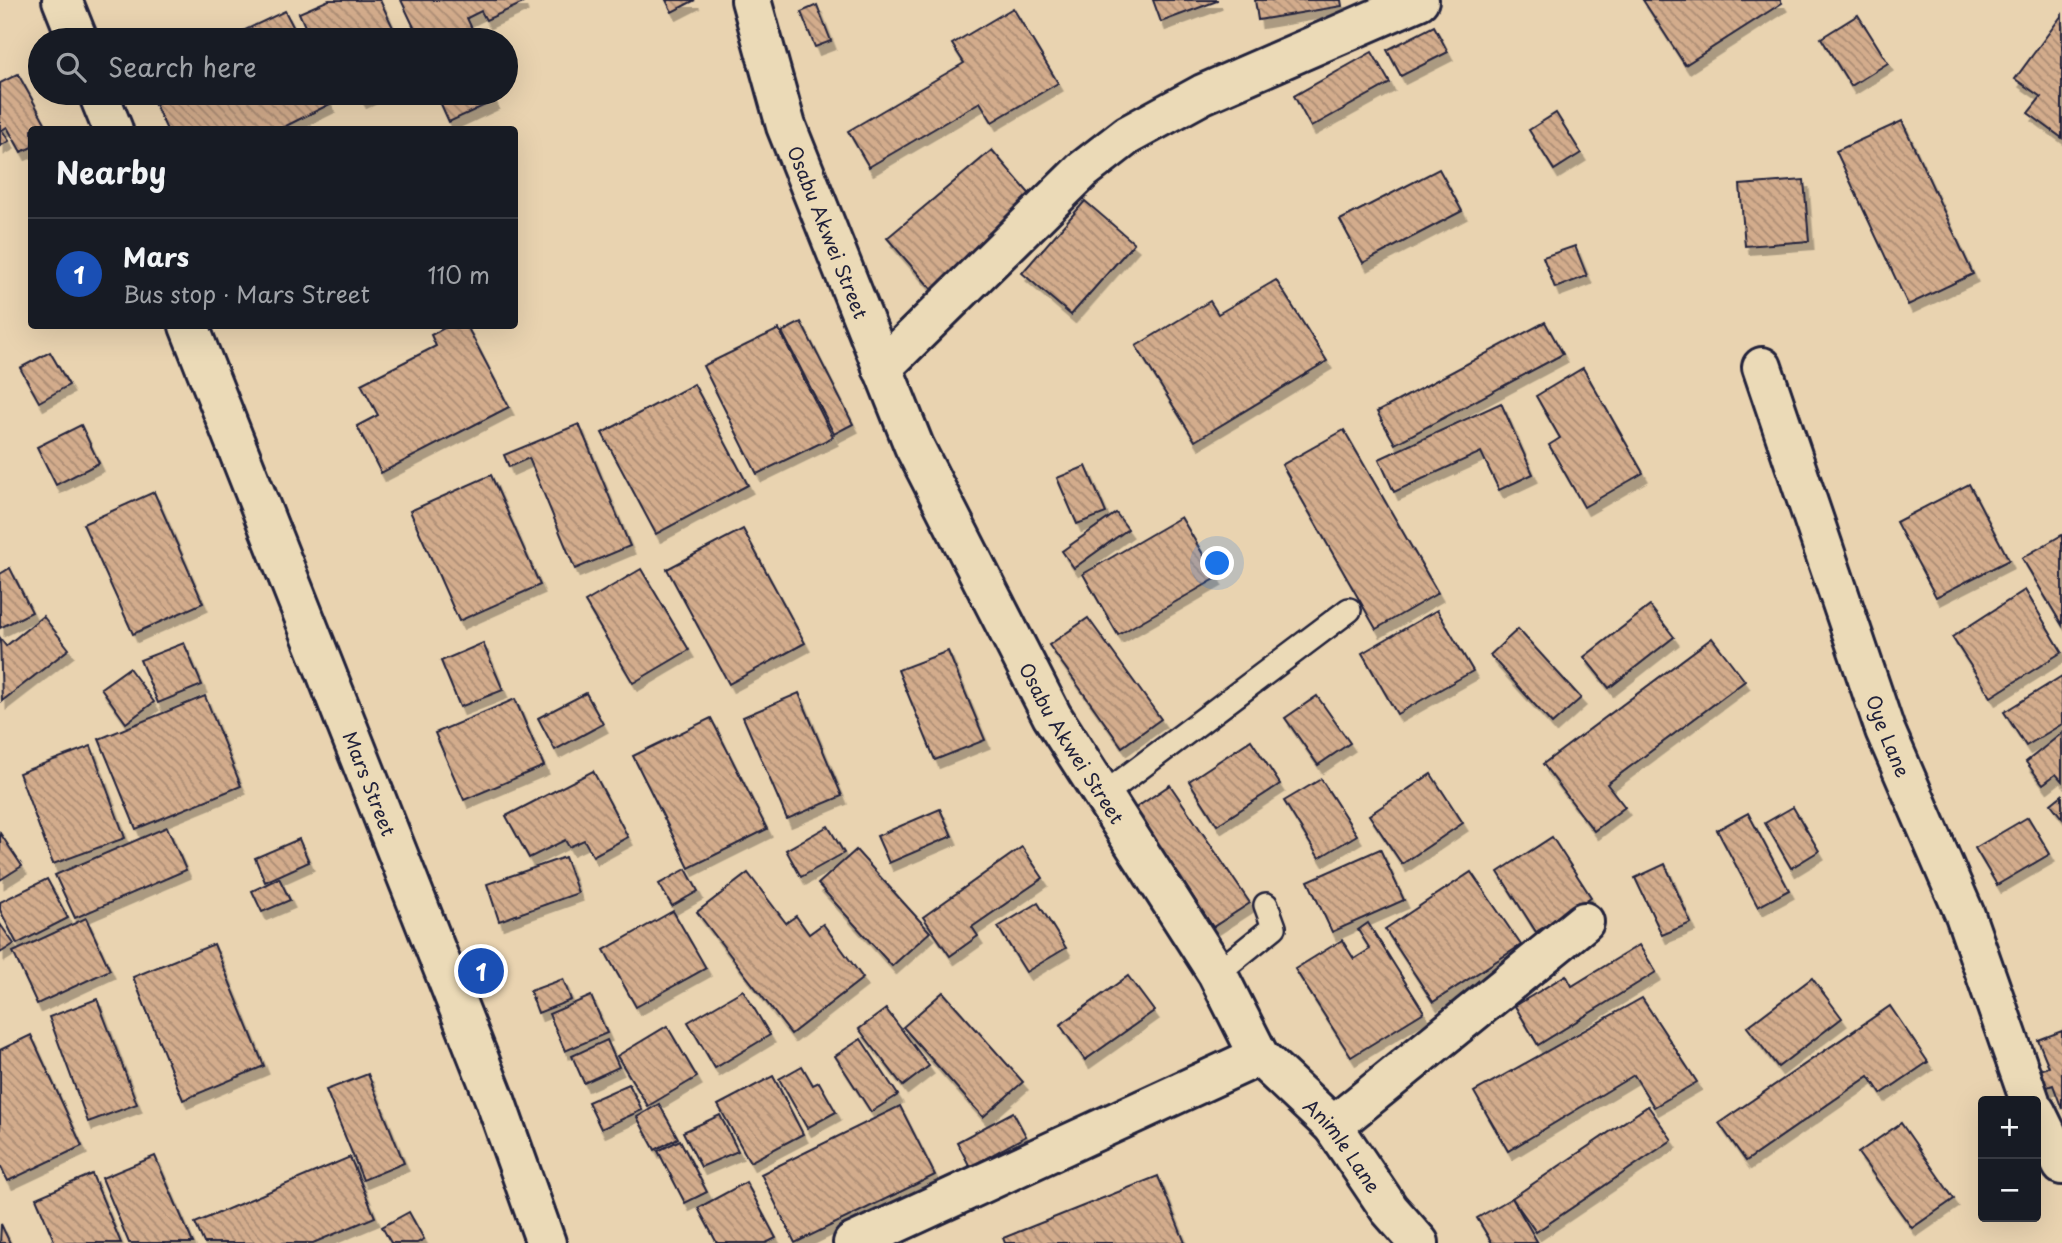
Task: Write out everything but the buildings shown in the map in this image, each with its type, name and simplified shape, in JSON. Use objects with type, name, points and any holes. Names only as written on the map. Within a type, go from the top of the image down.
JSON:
[{"type":"street","points":[[62,0],[73,28]]},
{"type":"street","name":"Osabu Akwei Street","points":[[751,0],[786,126],[914,446],[981,583],[1052,716],[1217,974],[1259,1056]]},
{"type":"street","points":[[882,368],[1083,170],[1128,135],[1203,94],[1419,0]]},
{"type":"street","points":[[104,105],[111,126]]},
{"type":"street","name":"Mars Street","points":[[190,329],[494,1097],[545,1243]]},
{"type":"street","name":"Oye Lane","points":[[1762,367],[1885,730],[1965,915],[2028,1096]]},
{"type":"street","points":[[1333,1126],[1584,922]]},
{"type":"street","points":[[853,1243],[1259,1056]]},
{"type":"street","name":"Animle Lane","points":[[1259,1056],[1333,1126],[1389,1209],[1419,1243]]},
{"type":"street","points":[[2041,1122],[2062,1165]]},
{"type":"lane","points":[[1102,796],[1349,610]]},
{"type":"lane","points":[[1217,974],[1274,927],[1266,905]]},
{"type":"place","name":"Mars","points":[[481,971]]}]
